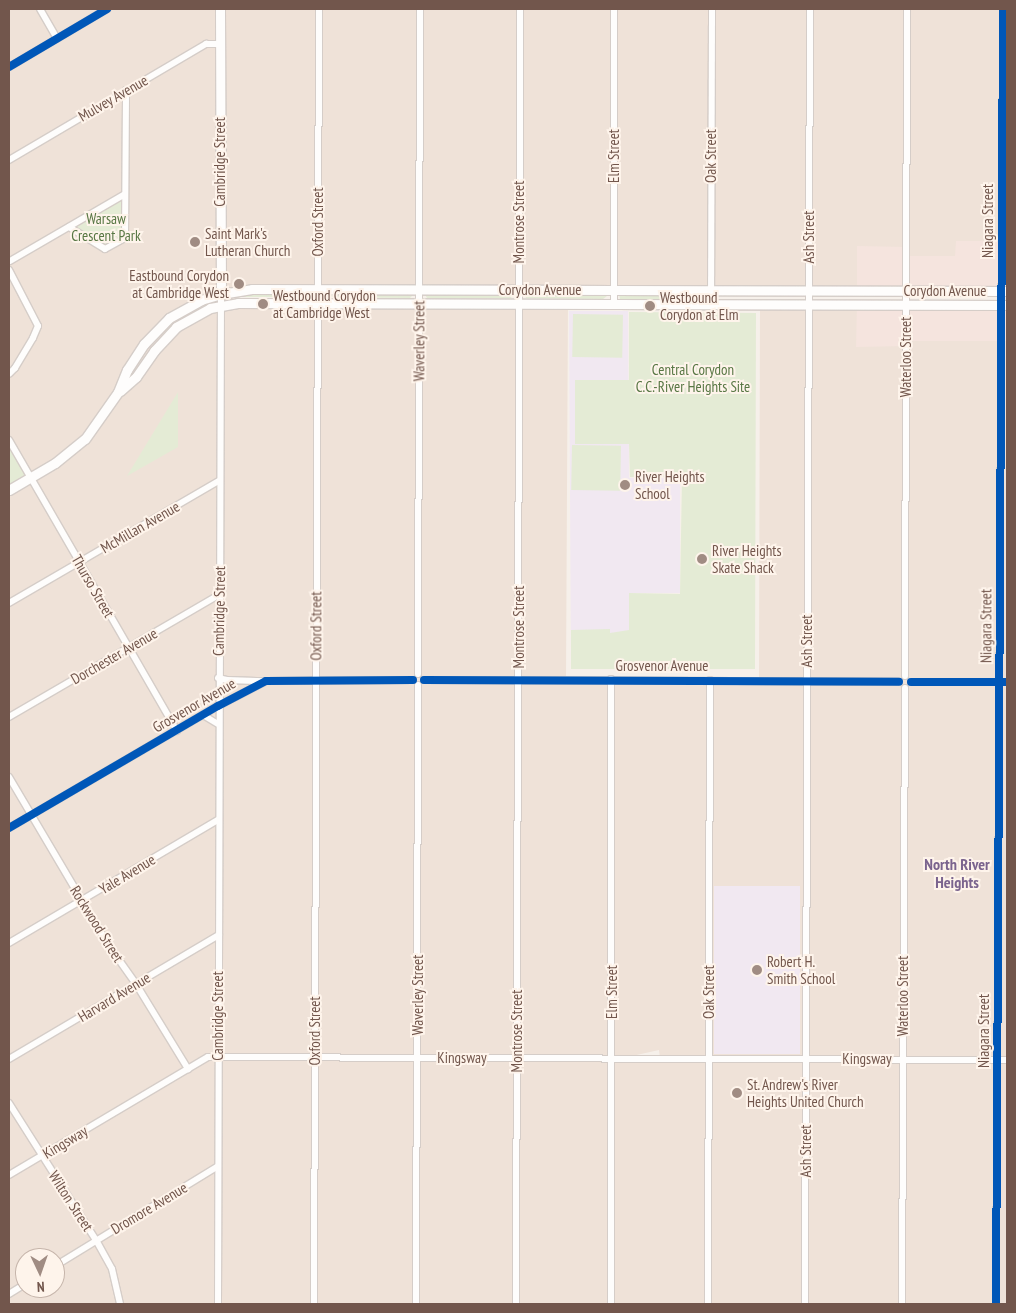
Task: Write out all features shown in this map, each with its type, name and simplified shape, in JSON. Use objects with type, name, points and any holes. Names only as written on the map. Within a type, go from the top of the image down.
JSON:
[{"type":"main road","name":"Cambridge Street","points":[[220,9],[221,294]]},
{"type":"main road","name":"Corydon Avenue","points":[[9,490],[56,463],[86,439],[118,392],[128,370],[144,344],[169,318],[201,300],[221,294],[252,289],[1005,291]]},
{"type":"main road","name":"Corydon Avenue","points":[[118,392],[136,377],[154,351],[176,327],[192,317],[220,306],[249,302],[1005,305]]},
{"type":"street","points":[[40,9],[57,38]]},
{"type":"street","points":[[9,67],[107,9]]},
{"type":"street","name":"Oxford Street","points":[[314,1304],[318,9]]},
{"type":"street","name":"Waverley Street","points":[[418,674],[420,9]]},
{"type":"street","name":"Montrose Street","points":[[516,1304],[520,9]]},
{"type":"street","name":"Elm Street","points":[[614,9],[614,304]]},
{"type":"street","name":"Oak Street","points":[[711,303],[712,9]]},
{"type":"street","name":"Ash Street","points":[[805,1304],[810,9]]},
{"type":"street","name":"Waterloo Street","points":[[905,676],[907,9]]},
{"type":"street","name":"Niagara Street","points":[[996,1304],[999,682],[1005,305],[1003,9]]},
{"type":"street","name":"Mulvey Avenue","points":[[9,160],[206,44],[220,44]]},
{"type":"street","points":[[69,227],[105,249],[125,238],[126,90]]},
{"type":"street","points":[[9,374],[15,368],[38,326],[9,270],[10,260],[124,194]]},
{"type":"street","name":"Cambridge Street","points":[[218,1304],[218,678],[221,294]]},
{"type":"street","name":"Thurso Street","points":[[9,440],[177,731]]},
{"type":"street","name":"McMillan Avenue","points":[[9,603],[219,481]]},
{"type":"street","name":"Dorchester Avenue","points":[[9,717],[219,594]]},
{"type":"street","points":[[418,674],[424,680],[418,685],[412,680],[418,674]]},
{"type":"street","points":[[911,682],[905,688],[899,682],[905,676],[911,682],[1007,682]]},
{"type":"street","name":"Grosvenor Avenue","points":[[218,678],[266,681],[316,679],[412,680]]},
{"type":"street","name":"Elm Street","points":[[611,679],[611,1304]]},
{"type":"street","name":"Grosvenor Avenue","points":[[424,680],[611,679],[899,682]]},
{"type":"street","name":"Oak Street","points":[[708,1304],[710,680]]},
{"type":"street","name":"Grosvenor Avenue","points":[[9,828],[218,706],[266,681]]},
{"type":"street","name":"Waverley Street","points":[[416,1304],[418,685]]},
{"type":"street","name":"Waterloo Street","points":[[902,1304],[905,688]]},
{"type":"street","name":"Grosvenor Avenue","points":[[203,715],[218,724]]},
{"type":"street","name":"Rockwood Street","points":[[9,777],[107,943],[136,984],[188,1069]]},
{"type":"street","name":"Yale Avenue","points":[[9,943],[218,820]]},
{"type":"street","name":"Harvard Avenue","points":[[9,1059],[219,935]]},
{"type":"street","name":"Kingsway","points":[[9,1175],[208,1057],[1007,1060]]},
{"type":"street","name":"Wilton Street","points":[[9,1103],[96,1240],[112,1269],[120,1304]]},
{"type":"street","name":"Dromore Avenue","points":[[65,1260],[218,1166]]},
{"type":"shaded area","points":[[9,9],[1007,9],[1007,241],[956,241],[956,256],[857,290],[221,294],[228,305],[568,303],[566,679],[759,680],[760,304],[1007,305],[1007,1304],[9,1304]],"holes":[[[659,1050],[660,1058],[623,1058]]]},
{"type":"shaded area","points":[[956,241],[1007,241],[1007,291],[857,290],[857,246],[906,247],[906,256],[955,256]]},
{"type":"shaded area","points":[[857,304],[1007,305],[1007,341],[906,341],[906,346],[856,347]]},
{"type":"shaded area","name":"River Heights School","points":[[569,311],[628,311],[629,478],[680,478],[680,593],[629,593],[630,630],[571,669]]},
{"type":"shaded area","name":"Robert H. Smith School","points":[[714,886],[800,886],[800,1054],[714,1054]]},
{"type":"green space","name":"Warsaw Crescent Park","points":[[125,194],[125,238],[105,249],[69,227]]},
{"type":"green space","points":[[265,292],[309,292],[311,294],[307,297],[232,297]]},
{"type":"green space","points":[[322,293],[412,293],[413,295],[410,298],[324,297]]},
{"type":"green space","points":[[424,293],[512,293],[513,295],[511,298],[427,298]]},
{"type":"green space","points":[[524,293],[607,294],[607,296],[603,299],[526,298]]},
{"type":"green space","points":[[619,294],[704,294],[705,296],[702,299],[620,299]]},
{"type":"green space","name":"Central Corydon C.C.-River Heights Site","points":[[629,312],[756,313],[755,669],[571,669],[571,630],[610,629],[610,633],[629,630],[629,593],[680,594],[682,477],[630,477],[629,444],[575,444],[575,380],[629,380]]},
{"type":"green space","points":[[573,314],[623,315],[622,358],[572,357]]},
{"type":"green space","points":[[178,392],[178,447],[127,476]]},
{"type":"green space","points":[[9,440],[30,478],[9,490]]},
{"type":"green space","points":[[572,445],[621,446],[620,491],[571,490]]},
{"type":"cycle path","points":[[9,67],[107,9]]},
{"type":"cycle path","points":[[996,1304],[1003,9]]},
{"type":"cycle path","points":[[9,828],[218,706],[266,681],[413,680]]},
{"type":"cycle path","points":[[424,680],[899,682]]},
{"type":"cycle path","points":[[911,682],[1007,682]]},
{"type":"place","name":"Saint Mark's Lutheran Church","points":[[195,242]]},
{"type":"place","name":"Eastbound Corydon at Cambridge West","points":[[239,284]]},
{"type":"place","name":"Westbound Corydon at Cambridge West","points":[[263,304]]},
{"type":"place","name":"Westbound Corydon at Elm","points":[[650,306]]},
{"type":"place","name":"River Heights School","points":[[625,485]]},
{"type":"place","name":"River Heights Skate Shack","points":[[702,559]]},
{"type":"place","name":"Robert H. Smith School","points":[[757,970]]},
{"type":"place","name":"St. Andrew's River Heights United Church","points":[[737,1093]]},
{"type":"district","name":"North River Heights","points":[[957,873]]}]
